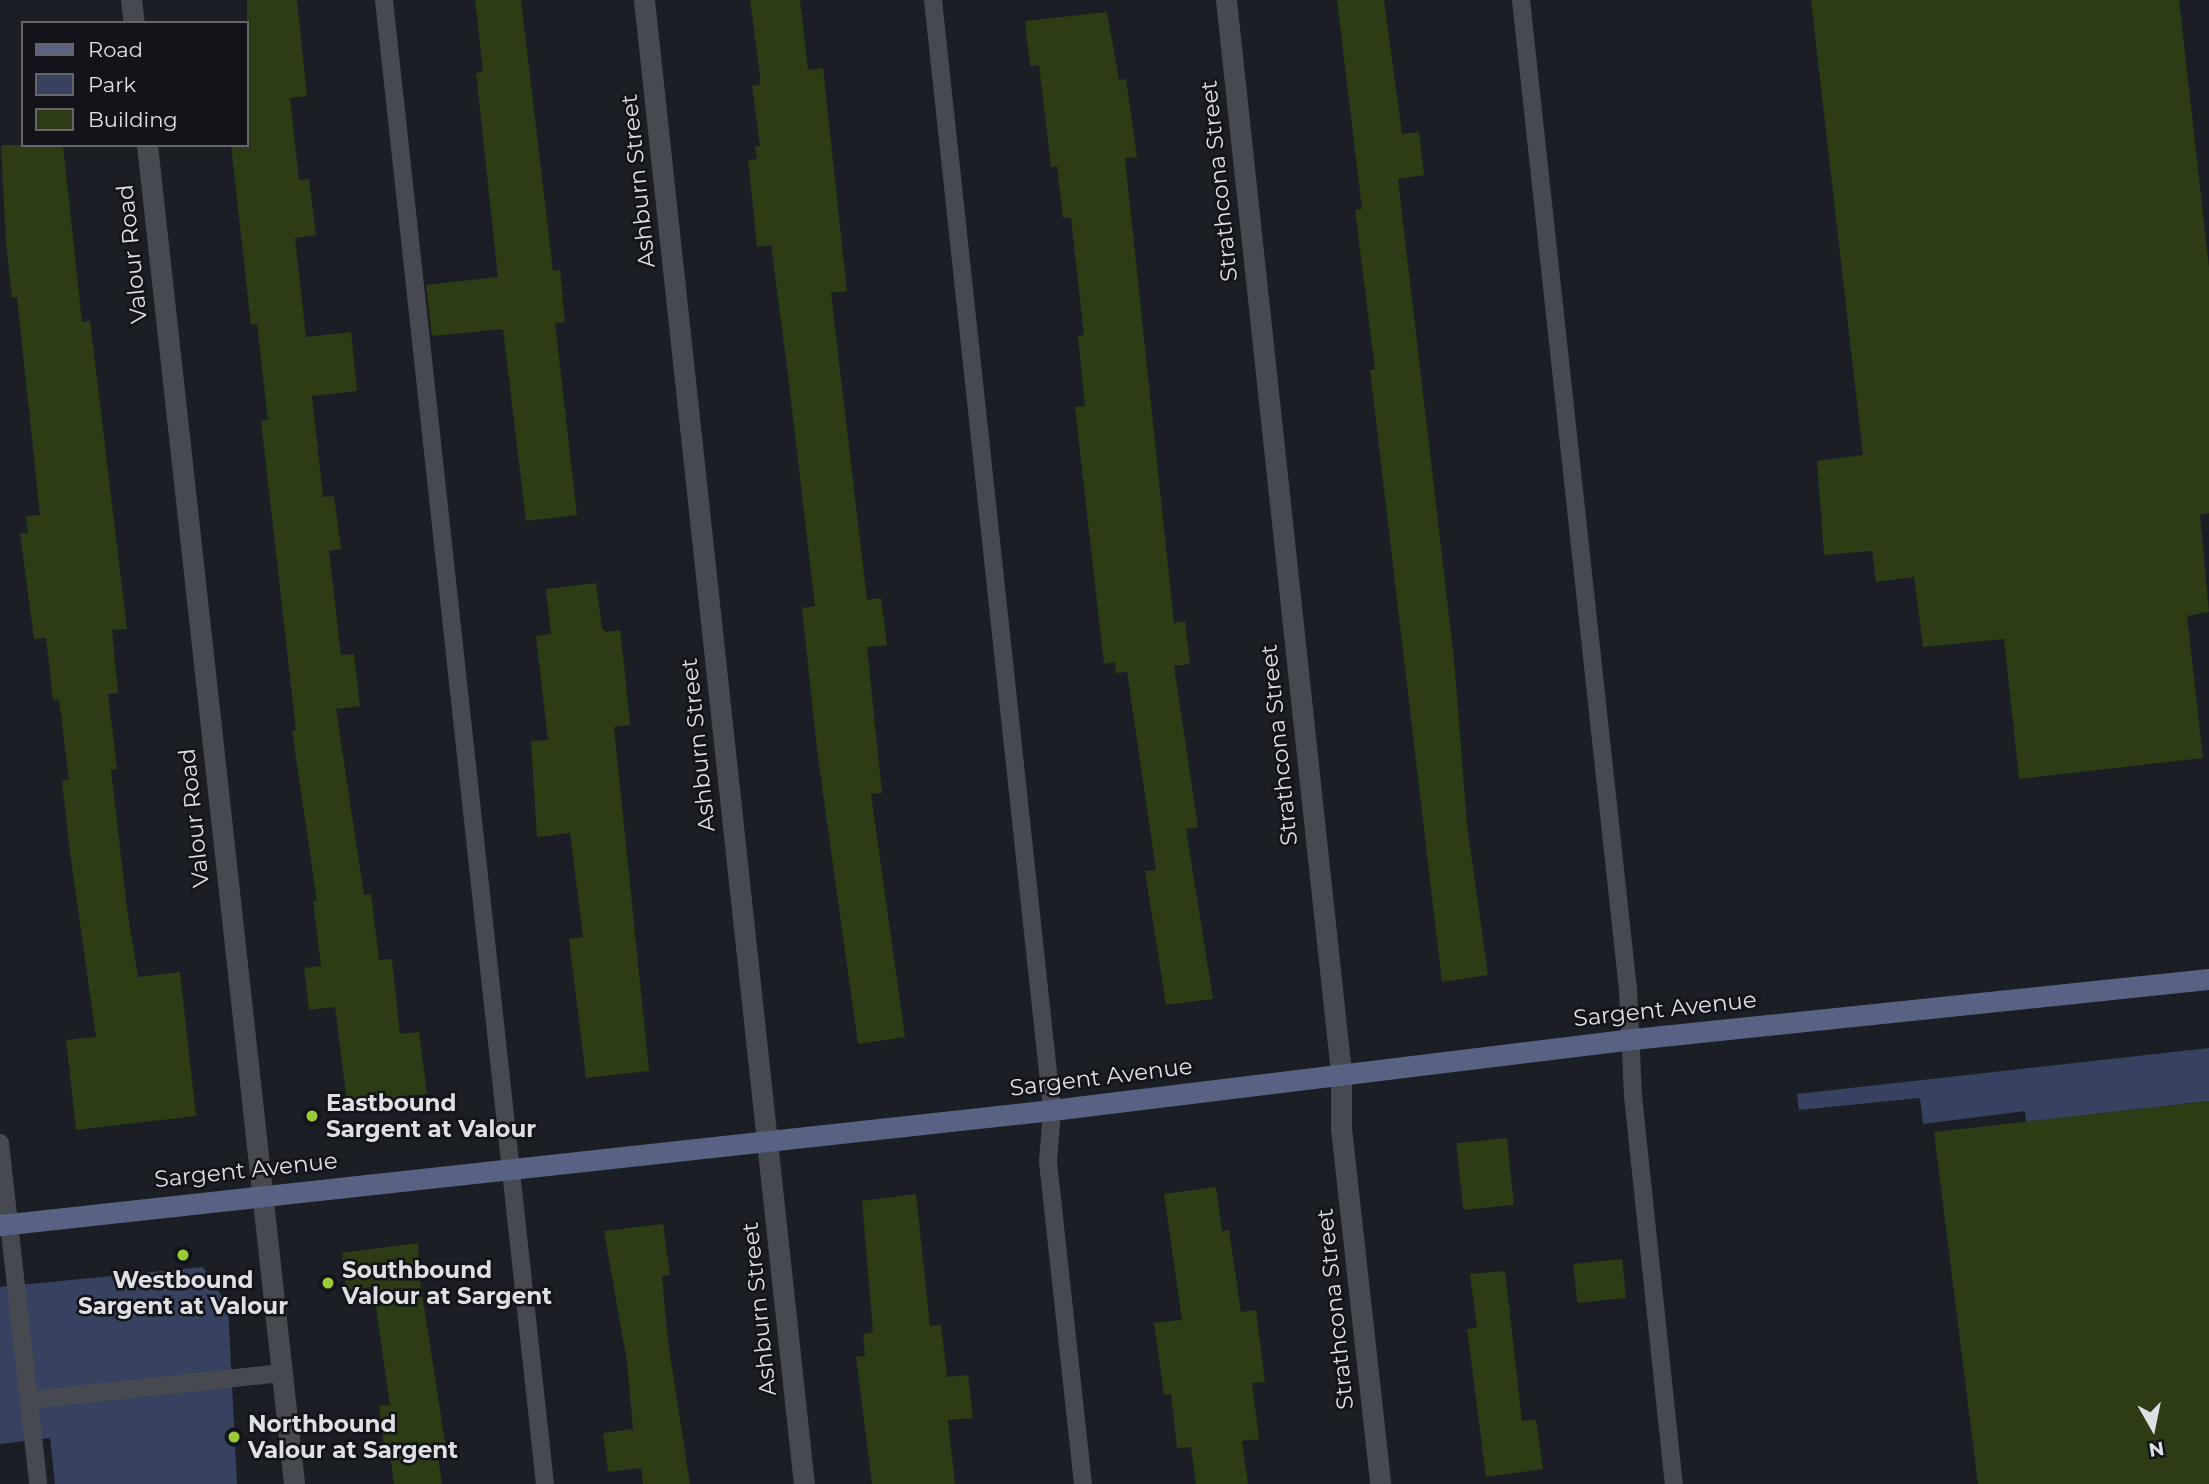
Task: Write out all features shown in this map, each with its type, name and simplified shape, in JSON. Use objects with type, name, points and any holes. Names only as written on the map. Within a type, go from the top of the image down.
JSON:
[{"type":"main road","name":"Sargent Avenue","points":[[5,1224],[1052,1110],[1341,1072],[1633,1039],[2209,979]]},
{"type":"street","points":[[131,0],[134,21]]},
{"type":"street","name":"Ashburn Street","points":[[644,0],[804,1484]]},
{"type":"street","name":"Strathcona Street","points":[[1226,0],[1341,1072],[1341,1128],[1380,1484]]},
{"type":"street","name":"Valour Road","points":[[147,147],[280,1373],[295,1484]]},
{"type":"lane","points":[[384,0],[545,1484]]},
{"type":"lane","points":[[933,0],[1052,1110],[1048,1162],[1083,1484]]},
{"type":"lane","points":[[1521,0],[1633,1039],[1633,1096],[1674,1484]]},
{"type":"lane","points":[[0,1143],[5,1224],[38,1484]]},
{"type":"lane","points":[[29,1399],[280,1373]]},
{"type":"green space","points":[[2209,1048],[2209,1101],[2026,1122],[2025,1111],[1923,1124],[1920,1098],[1799,1110],[1797,1094]]},
{"type":"green space","points":[[203,1267],[228,1306],[237,1484],[55,1484],[50,1438],[0,1444],[0,1287]]},
{"type":"building","points":[[247,0],[297,0],[307,96],[290,98],[299,180],[309,179],[316,235],[295,238],[306,337],[351,332],[357,391],[312,396],[323,497],[334,496],[341,549],[329,551],[341,655],[354,654],[360,706],[336,709],[364,895],[371,894],[379,960],[392,959],[400,1034],[419,1032],[427,1094],[347,1103],[335,1007],[309,1010],[304,968],[321,966],[313,901],[317,901],[292,731],[296,730],[261,421],[268,420],[257,324],[251,325],[231,147],[248,147]]},
{"type":"building","points":[[475,0],[521,0],[553,271],[560,270],[565,322],[555,323],[577,515],[526,521],[503,329],[432,336],[426,285],[498,277],[476,73],[483,72]]},
{"type":"building","points":[[750,0],[800,0],[808,70],[823,68],[847,291],[831,293],[867,600],[881,598],[887,645],[867,647],[882,793],[871,794],[905,1037],[858,1044],[817,750],[802,608],[815,606],[788,375],[771,245],[757,247],[748,160],[757,159],[755,147],[760,146],[752,86],[760,84],[760,76]]},
{"type":"building","points":[[1337,0],[1384,0],[1402,134],[1419,132],[1424,175],[1398,179],[1454,659],[1467,825],[1488,975],[1442,982],[1370,370],[1375,370],[1355,210],[1362,209]]},
{"type":"building","points":[[1811,0],[2179,0],[2209,267],[2209,513],[2200,515],[2209,612],[2187,616],[2203,758],[2019,779],[2004,639],[1923,647],[1914,577],[1876,582],[1872,551],[1824,555],[1817,461],[1863,455]]},
{"type":"building","points":[[1107,12],[1119,80],[1126,79],[1137,157],[1125,158],[1174,623],[1185,621],[1190,664],[1174,666],[1198,827],[1186,829],[1213,999],[1166,1005],[1145,871],[1156,870],[1127,672],[1116,673],[1115,662],[1104,664],[1075,407],[1085,406],[1078,336],[1084,335],[1071,218],[1063,218],[1057,166],[1051,167],[1039,65],[1030,66],[1025,21]]},
{"type":"building","points":[[1,145],[63,147],[82,322],[90,321],[127,629],[112,630],[118,693],[108,694],[117,769],[111,770],[127,908],[138,977],[180,972],[196,1116],[76,1130],[66,1040],[96,1037],[69,845],[62,781],[69,780],[59,699],[53,700],[46,638],[34,639],[20,533],[28,533],[26,516],[40,515],[17,297],[12,298],[6,244]]},
{"type":"building","points":[[596,583],[602,628],[606,632],[620,630],[624,664],[630,725],[614,727],[649,1071],[586,1078],[569,939],[583,937],[570,833],[537,837],[531,741],[548,740],[536,636],[551,634],[546,589]]},
{"type":"building","points":[[2209,1101],[2209,1484],[1978,1484],[1934,1132]]},
{"type":"building","points":[[1507,1138],[1514,1205],[1463,1210],[1456,1143]]},
{"type":"building","points":[[1216,1187],[1222,1231],[1229,1230],[1241,1312],[1256,1310],[1265,1382],[1252,1383],[1259,1439],[1242,1441],[1248,1484],[1196,1484],[1191,1447],[1177,1448],[1171,1394],[1164,1395],[1154,1323],[1182,1320],[1164,1194]]},
{"type":"building","points":[[916,1194],[930,1326],[941,1325],[947,1377],[968,1375],[973,1418],[948,1420],[955,1484],[872,1484],[856,1357],[865,1356],[863,1334],[873,1332],[862,1201]]},
{"type":"building","points":[[663,1224],[670,1275],[662,1276],[668,1342],[690,1484],[643,1484],[641,1468],[608,1472],[603,1433],[633,1429],[627,1362],[604,1231]]},
{"type":"building","points":[[418,1243],[420,1281],[446,1448],[437,1449],[442,1484],[394,1484],[390,1454],[385,1455],[379,1406],[390,1405],[373,1287],[346,1290],[342,1253]]},
{"type":"building","points":[[1622,1259],[1626,1298],[1577,1303],[1573,1264]]},
{"type":"building","points":[[1505,1271],[1522,1421],[1536,1419],[1543,1469],[1486,1477],[1467,1329],[1477,1328],[1470,1274]]},
{"type":"place","name":"Eastbound Sargent at Valour","points":[[312,1116]]},
{"type":"place","name":"Westbound Sargent at Valour","points":[[183,1255]]},
{"type":"place","name":"Southbound Valour at Sargent","points":[[328,1283]]},
{"type":"place","name":"Northbound Valour at Sargent","points":[[234,1437]]}]
